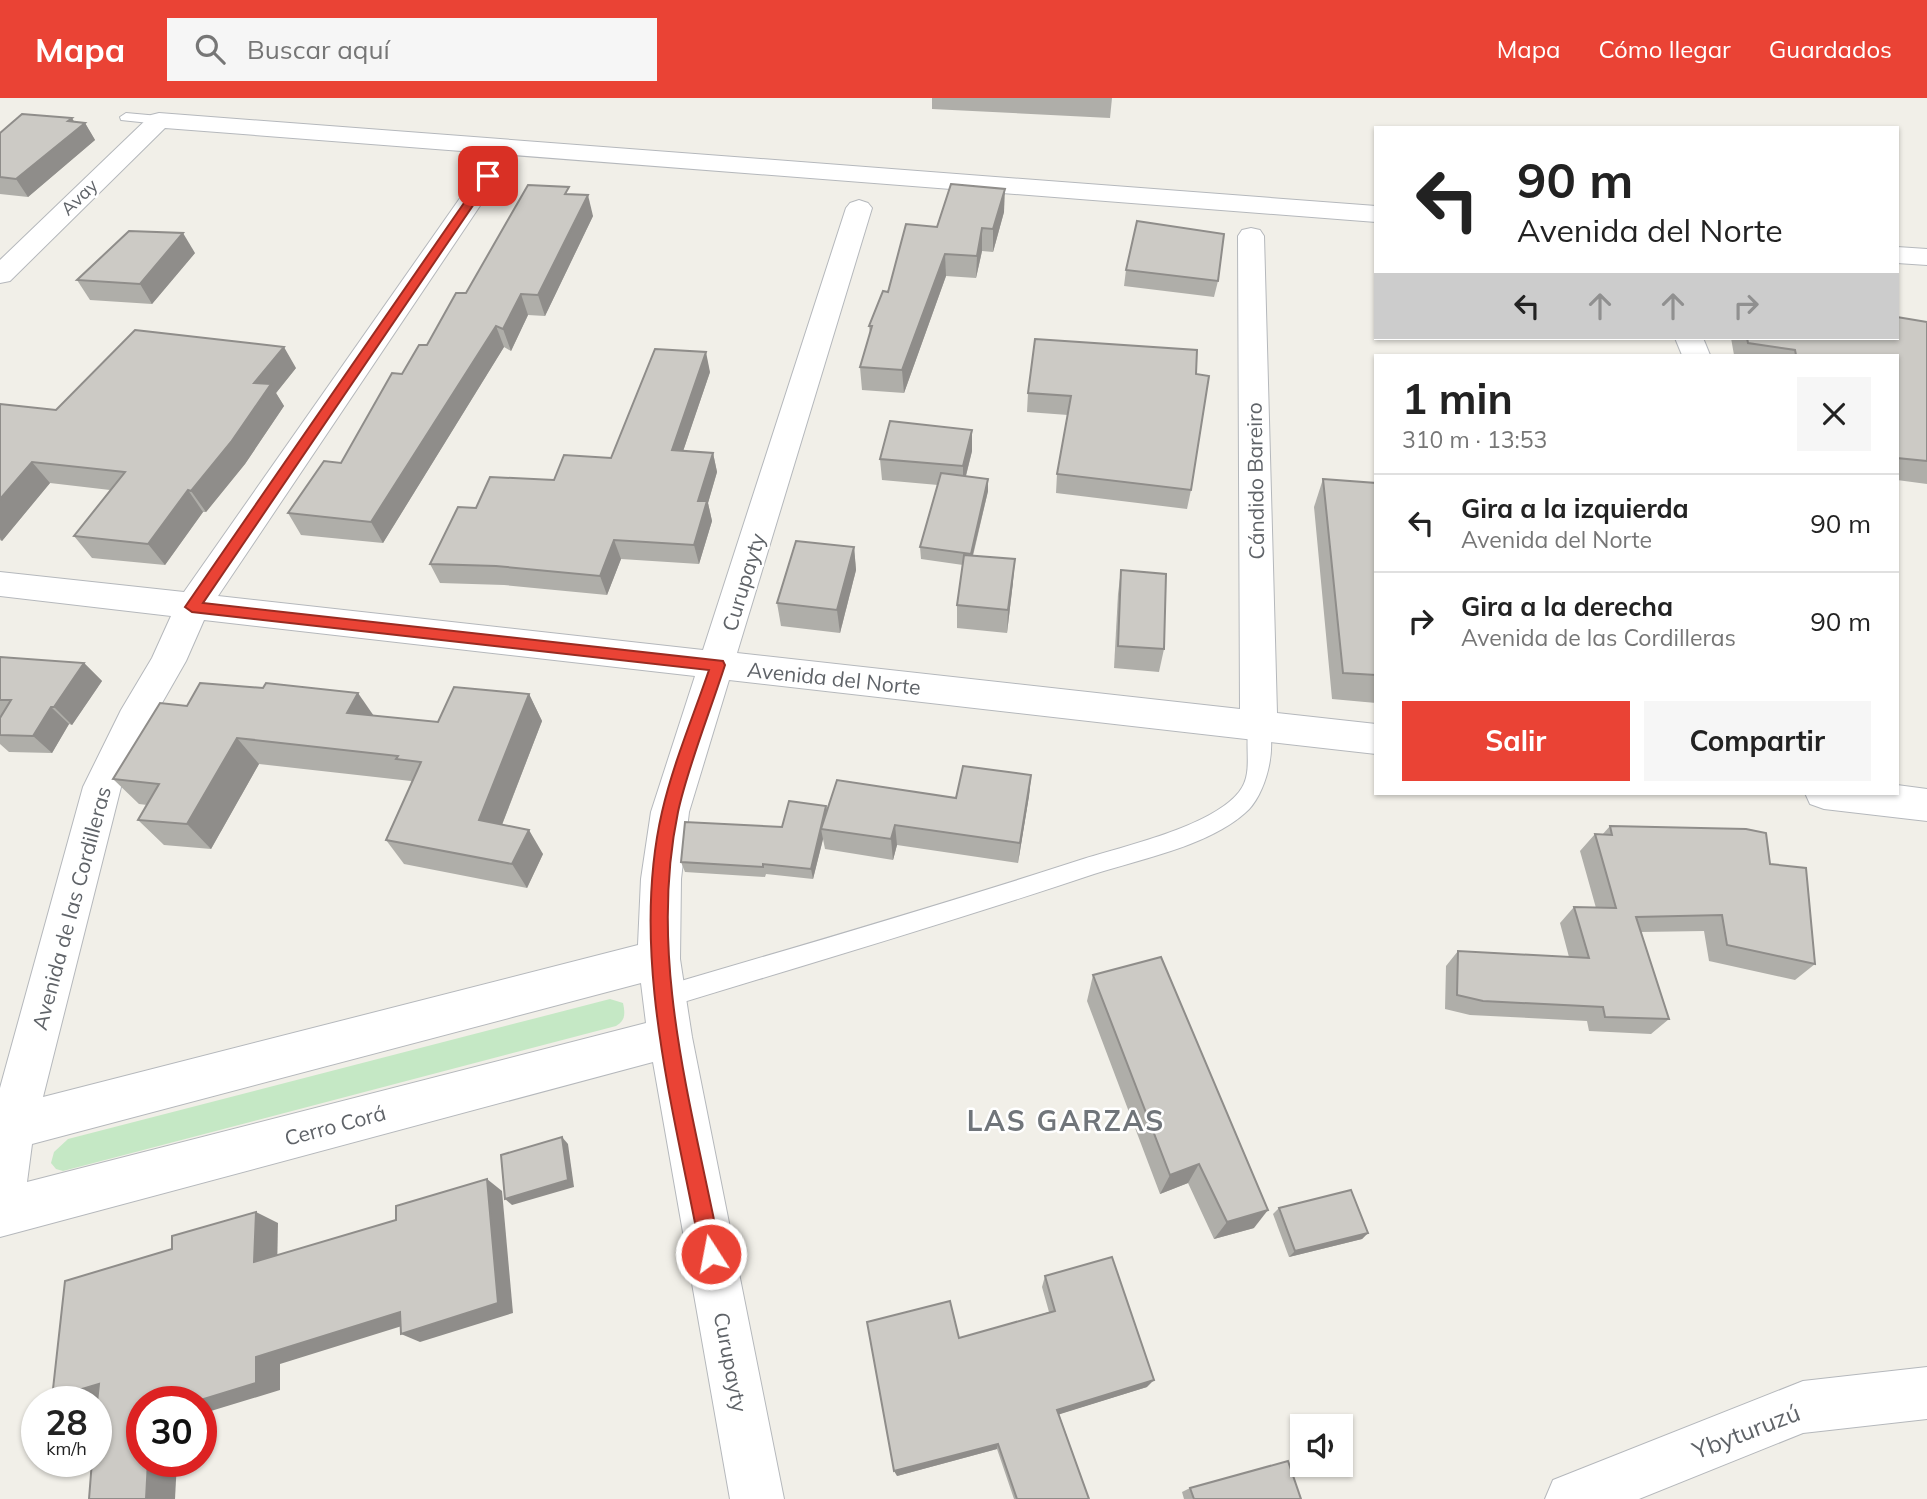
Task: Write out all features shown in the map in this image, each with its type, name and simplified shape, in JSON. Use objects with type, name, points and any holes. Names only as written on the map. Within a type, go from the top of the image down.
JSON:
[{"type":"street","points":[[159,120],[1374,214]]},
{"type":"street","name":"Avay","points":[[0,275],[159,120]]},
{"type":"street","name":"Avenida de las Cordilleras","points":[[0,1202],[6,1129],[102,787],[134,720],[168,661],[192,607],[488,176]]},
{"type":"street","name":"Curupayty","points":[[757,1499],[664,998],[661,879],[670,812],[859,208]]},
{"type":"street","name":"Cándido Bareiro","points":[[1251,236],[1259,726]]},
{"type":"street","points":[[1899,255],[1927,257]]},
{"type":"street","name":"Avenida del Norte","points":[[0,584],[1374,739]]},
{"type":"street","points":[[1854,795],[1927,804]]},
{"type":"street","points":[[6,1129],[664,998]]},
{"type":"street","name":"Cerro Corá","points":[[0,1213],[664,998]]},
{"type":"street","name":"Ybyturuzú","points":[[1572,1499],[1803,1407],[1927,1393]]},
{"type":"lane","points":[[126,117],[159,120]]},
{"type":"lane","points":[[664,998],[996,898],[1203,829],[1234,813],[1251,797],[1259,775],[1259,726]]},
{"type":"green space","points":[[610,999],[623,1003],[624,1016],[616,1026],[63,1171],[56,1169],[51,1163],[54,1152],[68,1139]]},
{"type":"building","points":[[22,114],[72,118],[68,121],[85,123],[16,179],[0,177],[0,133]]},
{"type":"building","points":[[951,184],[1005,189],[993,229],[982,228],[977,256],[945,254],[902,370],[860,367],[872,326],[869,326],[883,291],[888,292],[906,224],[937,227]]},
{"type":"building","points":[[528,185],[569,187],[565,194],[588,195],[538,295],[521,294],[503,329],[496,326],[371,522],[288,513],[324,461],[341,463],[392,373],[402,374],[419,345],[427,345],[456,293],[466,293]]},
{"type":"building","points":[[1137,221],[1224,234],[1218,281],[1126,270]]},
{"type":"building","points":[[129,231],[183,233],[140,284],[77,280]]},
{"type":"building","points":[[1899,317],[1927,322],[1927,461],[1899,458],[1899,354],[1796,354],[1795,350],[1748,343],[1747,340],[1899,340]]},
{"type":"building","points":[[135,330],[284,347],[254,383],[271,384],[231,442],[191,491],[188,490],[148,544],[74,536],[125,472],[32,462],[0,499],[0,404],[56,410]]},
{"type":"building","points":[[1035,339],[1197,350],[1196,374],[1209,376],[1191,490],[1057,474],[1071,396],[1028,393]]},
{"type":"building","points":[[655,349],[706,352],[672,450],[713,453],[698,501],[707,501],[694,545],[614,540],[600,576],[496,566],[430,564],[458,507],[476,508],[490,477],[554,480],[564,455],[611,458]]},
{"type":"building","points":[[890,421],[972,430],[963,466],[880,459]]},
{"type":"building","points":[[941,473],[988,479],[971,554],[920,547]]},
{"type":"building","points":[[1323,479],[1374,483],[1374,675],[1343,673]]},
{"type":"building","points":[[796,541],[854,547],[837,610],[777,603]]},
{"type":"building","points":[[964,555],[1015,559],[1008,610],[957,605]]},
{"type":"building","points":[[1121,570],[1166,574],[1164,649],[1118,646]]},
{"type":"building","points":[[0,657],[84,663],[33,736],[0,735],[0,718],[11,700],[0,700]]},
{"type":"building","points":[[200,683],[263,688],[266,683],[358,693],[347,713],[438,722],[454,687],[529,694],[479,820],[529,830],[512,864],[386,840],[421,762],[396,759],[398,756],[237,738],[187,824],[138,820],[159,784],[113,779],[160,703],[187,706]]},
{"type":"building","points":[[963,766],[1031,775],[1020,843],[895,825],[891,839],[821,829],[837,780],[956,798]]},
{"type":"building","points":[[789,801],[826,806],[811,869],[763,864],[763,867],[681,862],[685,822],[782,827]]},
{"type":"building","points":[[1610,826],[1746,829],[1766,833],[1770,864],[1806,868],[1815,964],[1727,945],[1722,915],[1636,917],[1669,1019],[1605,1017],[1603,1007],[1483,1001],[1457,995],[1458,951],[1589,958],[1574,907],[1616,908],[1595,834],[1612,835]]},
{"type":"building","points":[[1161,957],[1268,1210],[1227,1222],[1199,1164],[1170,1175],[1093,975]]},
{"type":"building","points":[[562,1137],[568,1180],[505,1199],[501,1155]]},
{"type":"building","points":[[487,1179],[498,1303],[401,1334],[400,1312],[256,1357],[256,1383],[217,1395],[217,1386],[126,1386],[126,1477],[147,1477],[146,1499],[89,1499],[91,1477],[112,1477],[112,1386],[53,1386],[65,1281],[172,1249],[172,1236],[256,1212],[254,1262],[396,1220],[396,1206]]},
{"type":"building","points":[[1351,1190],[1368,1233],[1295,1251],[1279,1208]]},
{"type":"building","points":[[1112,1257],[1154,1380],[1057,1410],[1089,1499],[1017,1499],[998,1444],[894,1471],[867,1322],[950,1301],[959,1338],[1055,1311],[1045,1276]]},
{"type":"building","points":[[1288,1461],[1290,1477],[1293,1477],[1301,1499],[1194,1499],[1190,1488]]},
{"type":"district","name":"LAS GARZAS","points":[[1066,1120]]},
{"type":"route","points":[[488,176],[314,434],[192,607],[718,665],[670,812],[661,879],[659,959],[670,1037],[711,1254]]}]
